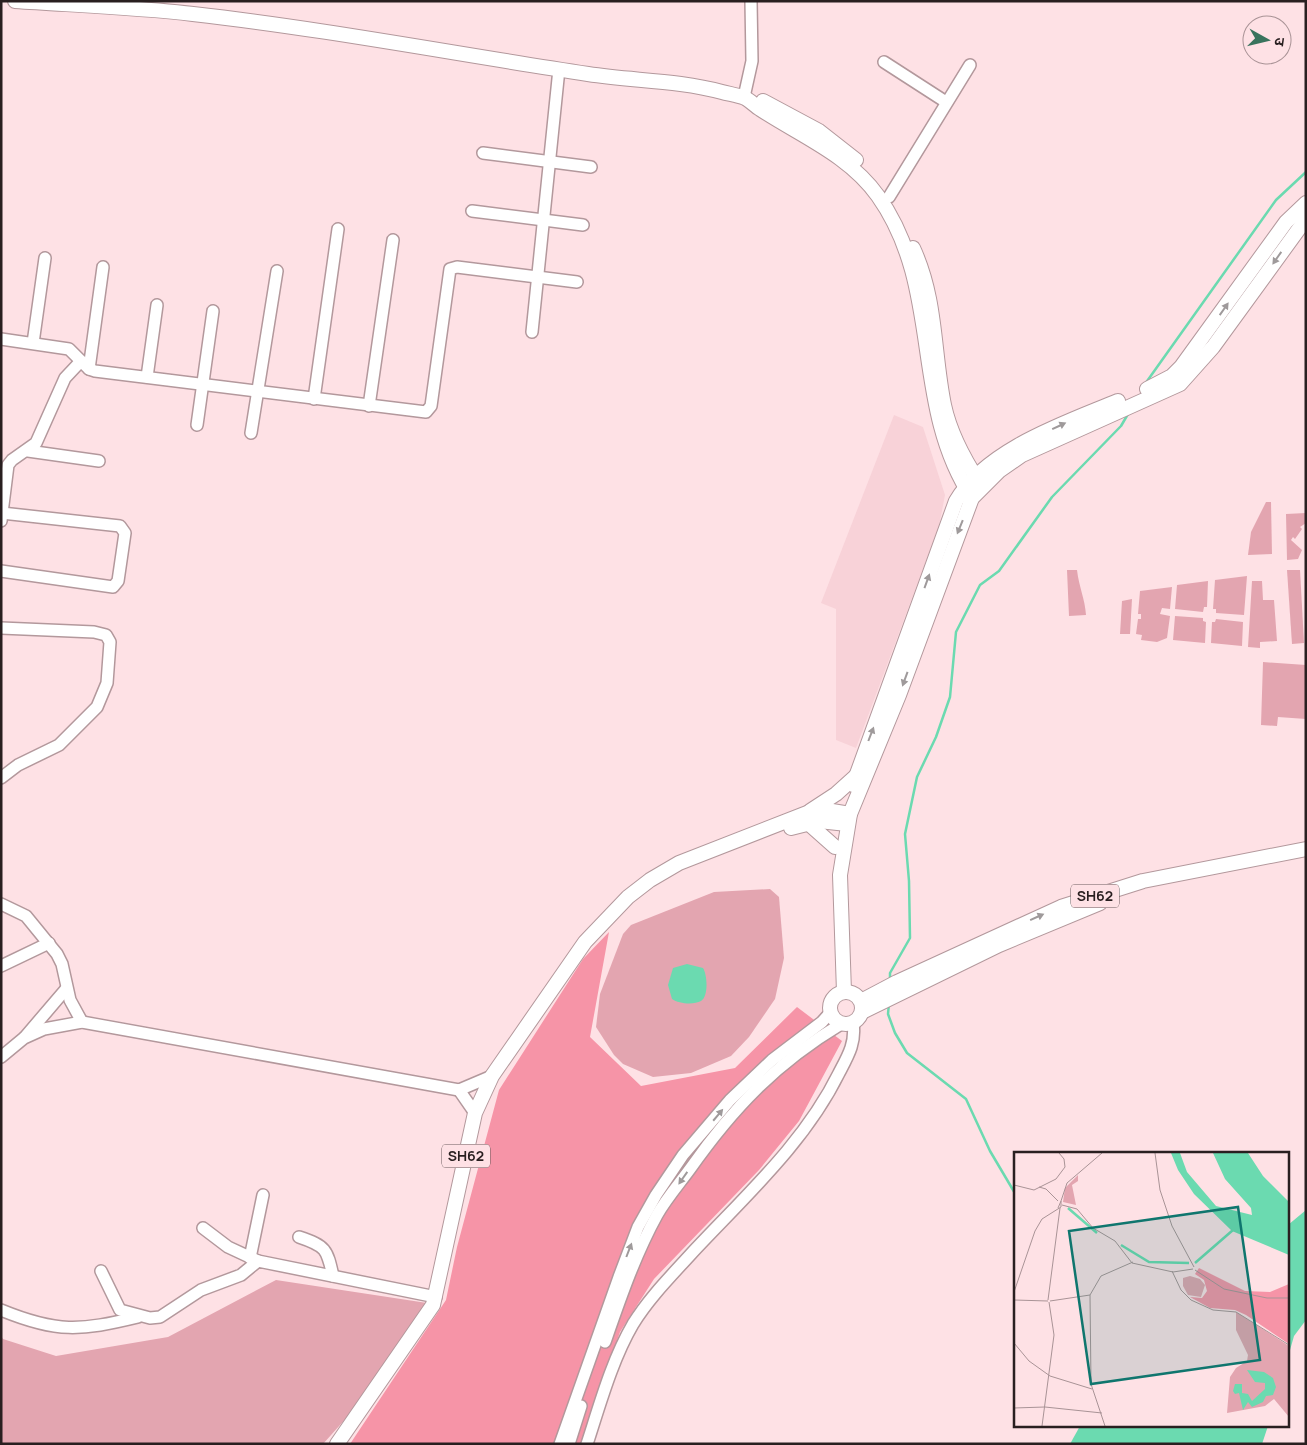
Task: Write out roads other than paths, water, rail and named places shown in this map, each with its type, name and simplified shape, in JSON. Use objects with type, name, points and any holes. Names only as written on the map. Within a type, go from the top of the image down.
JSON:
[{"type":"main road","points":[[15,1],[192,14],[443,49],[591,75],[682,83],[746,99],[764,101],[819,131],[869,172],[889,197],[922,268],[929,288],[945,407],[962,451],[978,481]]},
{"type":"main road","points":[[746,99],[759,109],[794,127],[851,167],[876,194],[890,215],[917,283],[932,395],[947,446],[968,493],[896,703],[844,818],[840,874],[844,992]]},
{"type":"main road","points":[[978,481],[1081,422],[1157,389],[1180,384],[1305,210]]},
{"type":"main road","points":[[840,874],[836,866],[836,847],[856,776],[954,508],[1000,458],[1060,425],[1081,422]]},
{"type":"main road","points":[[947,446],[954,508]]},
{"type":"main road","points":[[962,451],[984,461],[1000,458]]},
{"type":"main road","points":[[836,847],[808,818],[856,776]]},
{"type":"main road","name":"SH62","points":[[337,1444],[433,1305],[475,1113],[492,1076],[585,942],[602,922],[638,889],[662,882],[808,818],[844,818]]},
{"type":"main road","name":"SH62","points":[[862,1006],[1061,907],[1143,881],[1306,849]]},
{"type":"main road","name":"SH62","points":[[900,986],[1107,901],[1188,879],[1306,858]]},
{"type":"main road","points":[[844,992],[854,994],[862,1006],[857,1021],[847,1024],[833,1017],[830,1012],[834,997],[844,992]]},
{"type":"street","points":[[746,99],[752,61],[751,1]]},
{"type":"street","points":[[884,62],[946,102]]},
{"type":"street","points":[[889,197],[970,65]]},
{"type":"street","points":[[532,332],[559,69]]},
{"type":"street","points":[[483,154],[591,167]]},
{"type":"street","points":[[472,211],[583,225]]},
{"type":"street","points":[[314,399],[338,229]]},
{"type":"street","points":[[369,406],[393,240]]},
{"type":"street","points":[[33,343],[45,258]]},
{"type":"street","points":[[1,571],[113,587],[118,581],[125,533],[120,526],[2,517],[8,465],[12,460],[28,451],[39,438],[65,378],[85,364],[103,267]]},
{"type":"street","points":[[1,339],[69,349],[85,364],[147,377],[422,412],[429,410],[450,269],[457,267],[577,282]]},
{"type":"street","points":[[251,433],[277,271]]},
{"type":"street","points":[[147,377],[157,305]]},
{"type":"street","points":[[197,425],[213,310]]},
{"type":"street","points":[[28,451],[99,461]]},
{"type":"street","points":[[1,628],[94,632],[106,635],[110,642],[107,683],[97,707],[59,745],[18,766],[1,778]]},
{"type":"street","points":[[1,904],[26,916],[49,943],[62,964],[66,989],[82,1022]]},
{"type":"street","points":[[1,966],[49,943]]},
{"type":"street","points":[[1,1057],[24,1038],[66,989]]},
{"type":"street","points":[[560,1444],[638,1227],[656,1194],[683,1156],[730,1100],[772,1060],[822,1022],[830,1012]]},
{"type":"street","points":[[24,1038],[60,1025],[82,1022],[459,1090],[492,1076]]},
{"type":"street","points":[[569,1444],[627,1281],[657,1214],[718,1130],[742,1101],[776,1069],[810,1042],[847,1024],[854,1039],[851,1051],[828,1097],[760,1182],[661,1287],[633,1324],[620,1351],[586,1444]]},
{"type":"street","points":[[459,1090],[475,1113]]},
{"type":"street","points":[[101,1271],[120,1310],[142,1316],[160,1317],[201,1290],[241,1275],[254,1259],[263,1195]]},
{"type":"street","points":[[203,1228],[228,1247],[254,1259],[436,1297]]},
{"type":"street","points":[[299,1237],[317,1244],[327,1251],[333,1276]]},
{"type":"street","points":[[1,1310],[38,1324],[72,1328],[94,1328],[142,1316]]},
{"type":"waterway","points":[[1145,384],[1276,200],[1306,172]]},
{"type":"waterway","points":[[890,980],[890,973],[910,938],[909,881],[905,834],[917,777],[936,737],[950,697],[956,632],[980,585],[999,571],[1052,497],[1121,426],[1128,414]]},
{"type":"waterway","points":[[889,1003],[888,1014],[895,1033],[907,1053],[966,1099],[990,1151],[1014,1192]]}]
